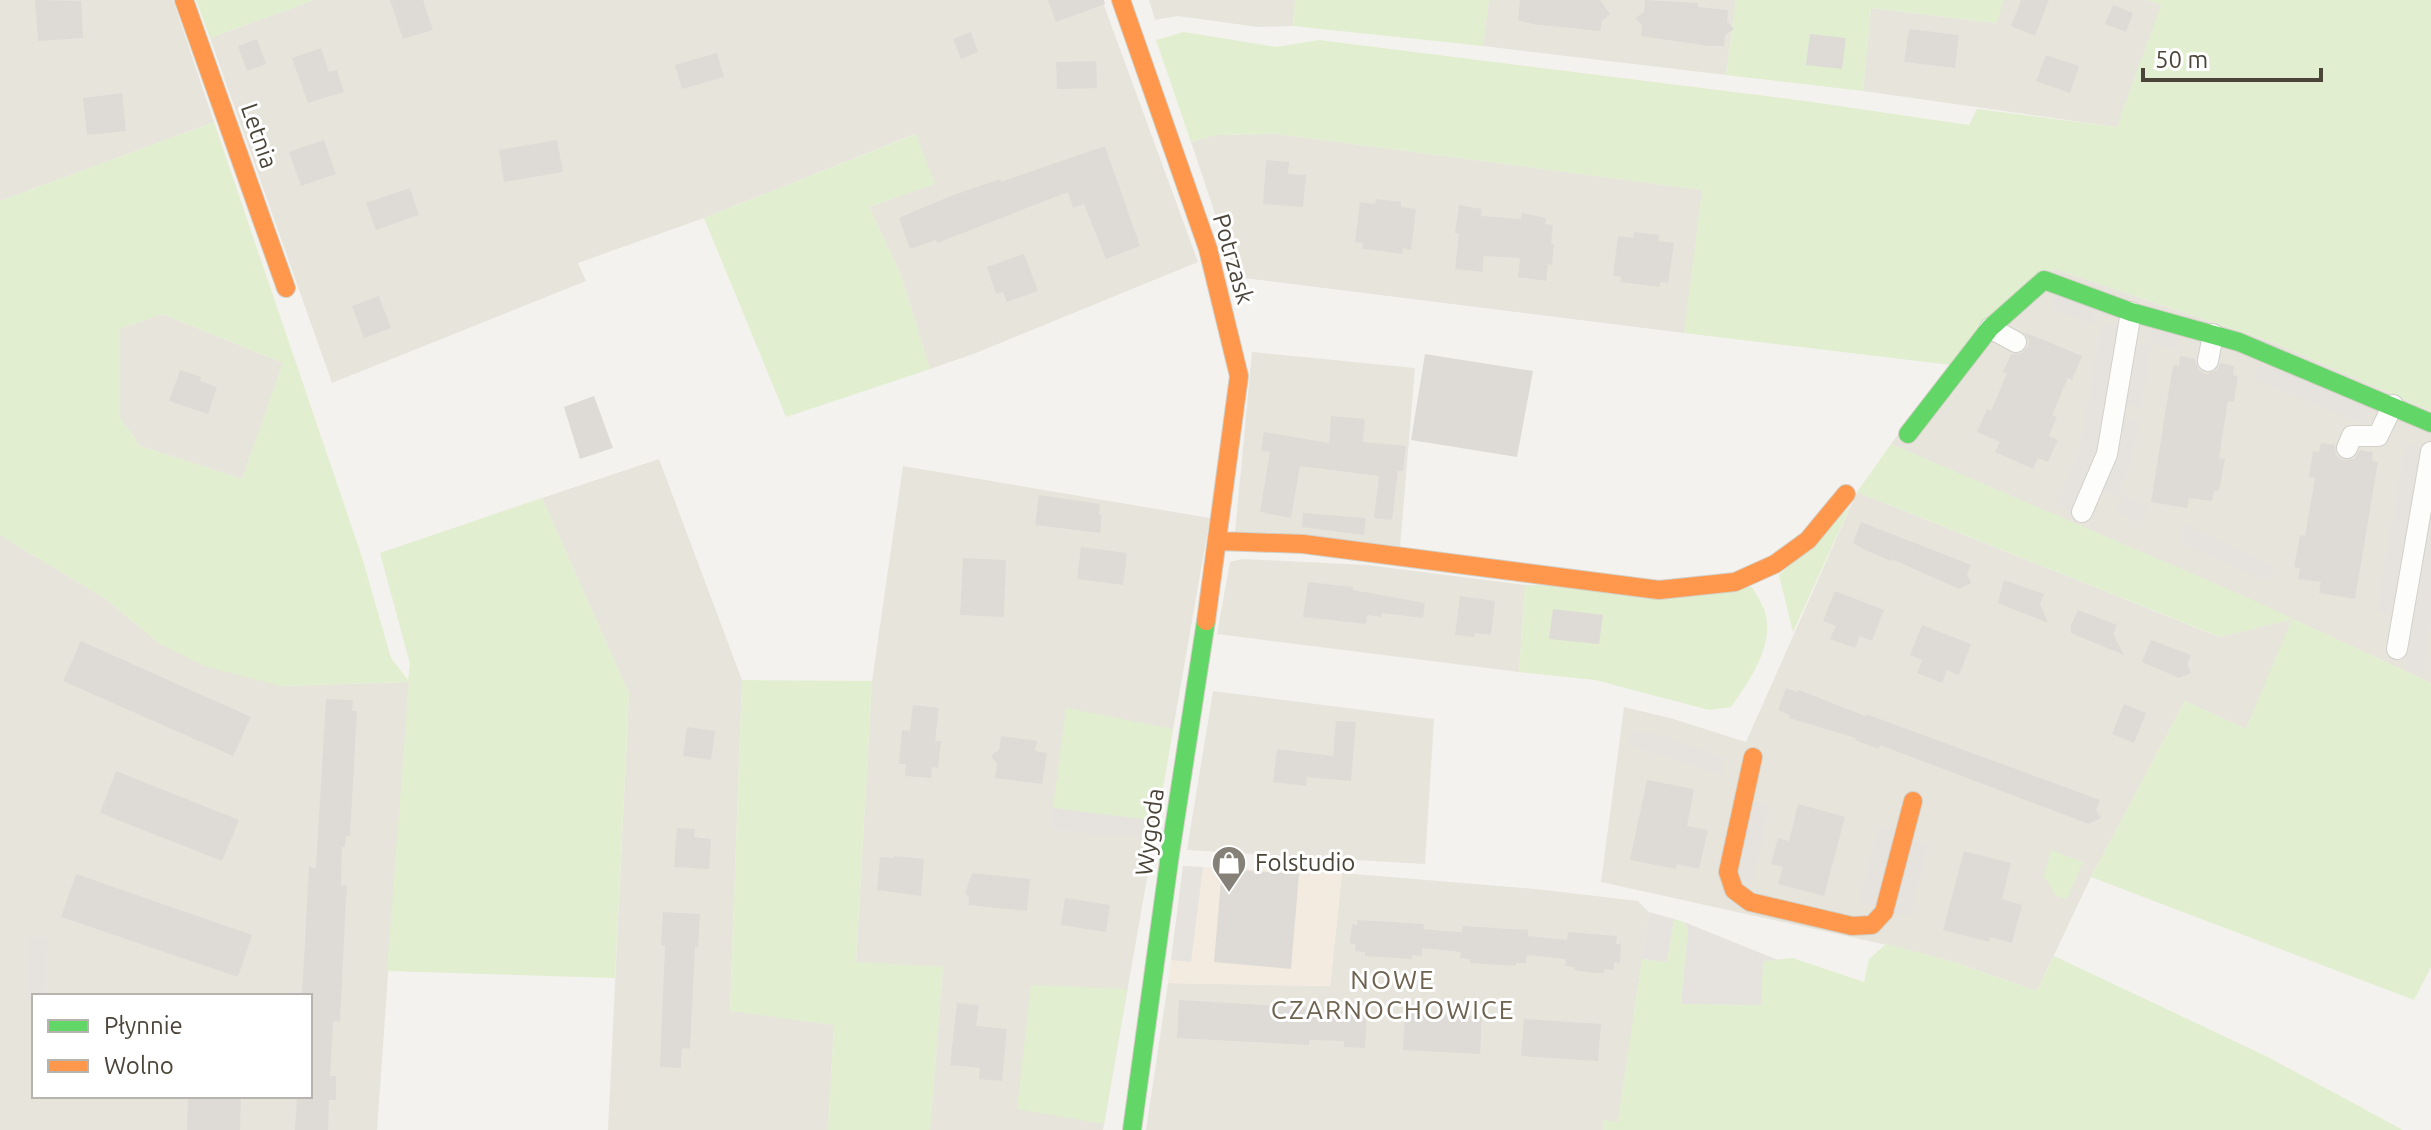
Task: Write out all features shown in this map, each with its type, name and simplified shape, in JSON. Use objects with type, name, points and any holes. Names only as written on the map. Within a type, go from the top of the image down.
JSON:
[{"type":"street","name":"Letnia","points":[[184,0],[286,288]]},
{"type":"street","name":"Potrzask","points":[[1121,0],[1208,249],[1239,376],[1219,541]]},
{"type":"street","points":[[1908,434],[1990,328],[2044,280],[2131,312],[2213,334],[2431,423]]},
{"type":"street","points":[[2082,512],[2107,454],[2131,312]]},
{"type":"street","points":[[1990,328],[2016,342]]},
{"type":"street","points":[[2208,361],[2213,334]]},
{"type":"street","points":[[2347,448],[2352,436],[2378,436],[2393,405]]},
{"type":"street","points":[[2397,649],[2431,452]]},
{"type":"street","points":[[1219,541],[1303,544],[1659,590],[1735,582],[1775,564],[1808,540],[1846,494]]},
{"type":"street","name":"Wygoda","points":[[1132,1130],[1174,825],[1219,541]]},
{"type":"street","points":[[1753,757],[1728,872],[1732,888],[1750,902],[1852,926],[1872,925],[1884,912],[1913,801]]},
{"type":"shaded area","points":[[0,0],[173,0],[214,122],[0,201]]},
{"type":"shaded area","points":[[314,0],[1102,0],[1198,262],[930,369],[901,275],[869,207],[934,184],[915,134],[704,218],[578,263],[586,281],[332,383],[210,38]]},
{"type":"shaded area","points":[[1149,0],[1295,0],[1293,26],[1258,27],[1178,16],[1155,20]]},
{"type":"shaded area","points":[[1489,0],[1736,0],[1726,75],[1483,46]]},
{"type":"shaded area","points":[[2003,0],[2147,0],[2162,4],[2117,127],[1863,91],[1871,8],[1996,23]]},
{"type":"shaded area","points":[[1277,134],[1703,190],[1684,333],[1236,277],[1191,142],[1216,135]]},
{"type":"shaded area","points":[[2055,269],[2277,344],[2431,411],[2431,683],[2293,619],[2246,729],[2185,701],[2091,877],[2037,991],[1954,962],[1905,949],[1601,882],[1624,707],[1746,742],[1857,492],[2219,637],[2291,619],[1891,444],[1972,335]]},
{"type":"shaded area","points":[[2055,292],[2098,305],[2093,323],[2050,309]]},
{"type":"shaded area","points":[[162,314],[283,363],[242,479],[140,446],[120,418],[119,329]]},
{"type":"shaded area","points":[[2155,324],[2182,333],[2176,350],[2150,342]]},
{"type":"shaded area","points":[[2101,325],[2118,327],[2097,453],[2072,512],[2056,504],[2080,448]]},
{"type":"shaded area","points":[[2134,343],[2151,346],[2141,408],[2124,405]]},
{"type":"shaded area","points":[[1252,352],[1415,368],[1400,548],[1235,533]]},
{"type":"shaded area","points":[[2261,363],[2372,409],[2365,425],[2254,379]]},
{"type":"shaded area","points":[[2121,418],[2139,421],[2131,465],[2117,497],[2101,489]]},
{"type":"shaded area","points":[[2405,444],[2423,447],[2395,615],[2377,612]]},
{"type":"shaded area","points":[[659,459],[742,680],[730,1010],[834,1025],[828,1130],[608,1130],[629,694],[542,498]]},
{"type":"shaded area","points":[[903,466],[1210,518],[1103,1130],[930,1130],[943,967],[856,963],[872,681]]},
{"type":"shaded area","points":[[2124,496],[2147,507],[2140,523],[2116,512]]},
{"type":"shaded area","points":[[2431,507],[2431,617],[2422,675],[2405,667]]},
{"type":"shaded area","points":[[2185,525],[2275,567],[2268,582],[2178,541]]},
{"type":"shaded area","points":[[0,535],[107,600],[160,644],[281,686],[409,682],[377,1130],[0,1130]]},
{"type":"shaded area","points":[[1242,559],[1367,565],[1525,585],[1519,672],[1217,634],[1230,562]]},
{"type":"shaded area","points":[[1213,691],[1434,719],[1425,864],[1187,850]]},
{"type":"shaded area","points":[[1632,731],[1665,737],[1726,758],[1721,774],[1629,747]]},
{"type":"shaded area","points":[[1753,800],[1770,804],[1753,882],[1736,879]]},
{"type":"shaded area","points":[[1053,808],[1157,821],[1154,839],[1050,829]]},
{"type":"shaded area","points":[[1879,826],[1896,830],[1876,907],[1859,903]]},
{"type":"shaded area","points":[[1912,840],[1929,845],[1910,916],[1893,912]]},
{"type":"shaded area","points":[[1183,866],[1342,873],[1330,986],[1168,983]]},
{"type":"shaded area","points":[[1183,866],[1203,867],[1191,962],[1171,960]]},
{"type":"shaded area","points":[[1342,873],[1638,901],[1649,912],[1618,1123],[1604,1120],[1603,1130],[1146,1130],[1168,983],[1330,986]]},
{"type":"shaded area","points":[[1649,912],[1674,919],[1667,962],[1642,959]]},
{"type":"shaded area","points":[[1684,922],[1778,960],[1763,961],[1761,1005],[1681,1004],[1688,930]]},
{"type":"shaded area","points":[[30,937],[48,938],[44,994],[32,994],[32,1000],[26,1000]]},
{"type":"green space","points":[[196,0],[314,0],[210,38]]},
{"type":"green space","points":[[1295,0],[1489,0],[1483,46],[1293,26]]},
{"type":"green space","points":[[1736,0],[2003,0],[1997,23],[1871,8],[1863,91],[1726,75]]},
{"type":"green space","points":[[2147,0],[2431,0],[2431,411],[2277,344],[2055,269],[1972,335],[1951,365],[1684,333],[1702,190],[1277,134],[1216,135],[1191,142],[1156,40],[1184,32],[1276,47],[1319,40],[1805,101],[1969,125],[1977,109],[2117,127],[2161,5]]},
{"type":"green space","points":[[214,122],[362,557],[391,658],[408,680],[410,664],[380,553],[542,498],[629,694],[615,978],[387,971],[409,682],[281,686],[204,666],[160,644],[107,600],[0,535],[0,201]],"holes":[[[162,314],[283,363],[242,479],[140,446],[120,418],[120,329]]]},
{"type":"green space","points":[[916,134],[935,184],[869,207],[901,275],[930,369],[786,417],[704,218]]},
{"type":"green space","points":[[1891,444],[2242,595],[2431,683],[2431,967],[2414,1000],[2091,877],[2185,701],[2246,729],[2292,619],[2220,637],[1857,492]]},
{"type":"green space","points":[[1850,507],[1793,632],[1779,575]]},
{"type":"green space","points":[[1525,585],[1752,587],[1763,606],[1767,622],[1764,648],[1753,673],[1731,707],[1709,710],[1595,680],[1519,672]]},
{"type":"green space","points":[[742,680],[872,681],[856,962],[943,967],[930,1130],[828,1130],[834,1025],[730,1011]]},
{"type":"green space","points":[[1066,708],[1173,729],[1157,821],[1053,808]]},
{"type":"green space","points":[[2051,850],[2083,862],[2067,899],[2056,896],[2044,876]]},
{"type":"green space","points":[[1674,919],[1684,922],[1688,930],[1681,1004],[1763,961],[1793,958],[1864,982],[1869,959],[1886,944],[1954,962],[2037,991],[2054,956],[2266,1056],[2403,1130],[1603,1130],[1604,1120],[1618,1122],[1642,959],[1667,962]]},
{"type":"green space","points":[[1031,985],[1127,989],[1104,1124],[1017,1109]]},
{"type":"building","points":[[35,0],[81,1],[83,38],[38,41]]},
{"type":"building","points":[[390,0],[423,0],[433,30],[403,39]]},
{"type":"building","points":[[1048,0],[1104,0],[1105,4],[1056,22]]},
{"type":"building","points":[[1520,0],[1600,0],[1610,14],[1602,21],[1600,31],[1532,24],[1518,20]]},
{"type":"building","points":[[1645,0],[1698,3],[1698,7],[1728,10],[1727,21],[1734,29],[1725,35],[1724,46],[1641,36],[1642,25],[1635,18],[1644,12]]},
{"type":"building","points":[[2021,0],[2049,0],[2035,36],[2011,26]]},
{"type":"building","points":[[2113,5],[2133,13],[2126,32],[2105,24]]},
{"type":"building","points":[[1909,29],[1959,35],[1955,68],[1904,62]]},
{"type":"building","points":[[971,32],[978,52],[961,59],[953,39]]},
{"type":"building","points":[[1810,34],[1846,38],[1842,69],[1806,65]]},
{"type":"building","points":[[257,39],[266,64],[247,71],[238,46]]},
{"type":"building","points":[[321,48],[329,72],[337,70],[344,92],[308,103],[292,58]]},
{"type":"building","points":[[717,53],[724,77],[682,89],[675,65]]},
{"type":"building","points":[[2046,55],[2079,66],[2070,93],[2036,81]]},
{"type":"building","points":[[1096,61],[1097,88],[1057,89],[1056,62]]},
{"type":"building","points":[[122,93],[126,131],[87,135],[83,98]]},
{"type":"building","points":[[324,140],[336,174],[301,186],[289,152]]},
{"type":"building","points":[[557,140],[563,172],[504,182],[499,150]]},
{"type":"building","points":[[1105,146],[1140,246],[1106,259],[1084,204],[1073,208],[1068,192],[937,243],[936,240],[910,249],[899,218],[948,197]]},
{"type":"building","points":[[1266,160],[1289,162],[1288,174],[1306,175],[1303,207],[1263,204]]},
{"type":"building","points":[[410,188],[419,215],[376,230],[366,203]]},
{"type":"building","points":[[1376,199],[1401,202],[1401,207],[1416,209],[1411,250],[1403,248],[1402,254],[1362,249],[1363,243],[1355,242],[1360,202],[1375,204]]},
{"type":"building","points":[[1459,205],[1482,209],[1481,216],[1521,219],[1522,213],[1546,218],[1545,224],[1553,225],[1551,243],[1554,244],[1552,265],[1548,264],[1546,281],[1518,277],[1520,258],[1484,256],[1482,272],[1455,269]]},
{"type":"building","points":[[1634,232],[1659,235],[1658,241],[1674,243],[1668,283],[1660,282],[1660,287],[1620,282],[1621,277],[1613,276],[1618,236],[1633,238]]},
{"type":"building","points":[[1024,254],[1038,291],[1007,302],[1003,292],[996,294],[987,267]]},
{"type":"building","points":[[379,296],[391,328],[364,338],[352,306]]},
{"type":"building","points":[[2024,332],[2082,356],[2072,380],[2068,378],[2052,415],[2057,417],[2049,436],[2058,440],[2048,462],[2038,458],[2033,469],[1995,452],[2000,442],[1977,432],[1987,409],[1991,411],[2007,373],[2003,372],[2011,354],[2022,353],[2028,347],[2029,341]]},
{"type":"building","points":[[1425,354],[1533,371],[1517,457],[1411,440]]},
{"type":"building","points":[[2180,356],[2195,359],[2199,370],[2206,374],[2217,370],[2221,363],[2234,366],[2233,375],[2238,376],[2234,402],[2228,401],[2219,458],[2225,459],[2219,491],[2214,491],[2212,501],[2189,498],[2187,508],[2151,502],[2173,365],[2179,366]]},
{"type":"building","points":[[180,370],[201,377],[200,381],[217,387],[208,414],[169,401]]},
{"type":"building","points":[[594,396],[613,448],[580,459],[564,407]]},
{"type":"building","points":[[1331,416],[1365,419],[1363,442],[1406,446],[1403,471],[1398,471],[1392,520],[1374,518],[1379,476],[1300,466],[1291,518],[1260,512],[1270,452],[1261,451],[1264,432],[1329,443]]},
{"type":"building","points":[[2321,443],[2335,445],[2336,455],[2343,460],[2354,459],[2360,450],[2373,452],[2372,461],[2378,462],[2355,599],[2319,593],[2321,582],[2298,579],[2300,568],[2294,567],[2300,535],[2305,536],[2315,478],[2309,477],[2313,451],[2319,452]]},
{"type":"building","points":[[1039,495],[1100,504],[1100,533],[1035,525]]},
{"type":"building","points":[[1303,513],[1366,518],[1364,535],[1302,527]]},
{"type":"building","points":[[1861,522],[1971,565],[1967,574],[1971,583],[1959,589],[1863,549],[1853,543]]},
{"type":"building","points":[[1081,547],[1127,553],[1123,585],[1077,579]]},
{"type":"building","points":[[963,558],[1006,560],[1004,617],[960,615]]},
{"type":"building","points":[[2004,580],[2044,594],[2040,604],[2048,623],[1998,603]]},
{"type":"building","points":[[1308,582],[1353,587],[1353,590],[1425,603],[1423,618],[1382,613],[1382,617],[1367,615],[1366,624],[1303,617]]},
{"type":"building","points":[[1835,591],[1884,610],[1872,641],[1860,636],[1855,648],[1830,639],[1836,626],[1823,621]]},
{"type":"building","points":[[1460,596],[1495,601],[1491,635],[1455,635]]},
{"type":"building","points":[[1553,609],[1603,615],[1599,644],[1549,639]]},
{"type":"building","points":[[2078,610],[2117,625],[2113,634],[2124,655],[2071,633]]},
{"type":"building","points":[[1922,625],[1971,644],[1959,675],[1947,670],[1942,683],[1917,673],[1922,660],[1910,655]]},
{"type":"building","points":[[2151,640],[2191,655],[2187,664],[2191,673],[2179,678],[2142,662]]},
{"type":"building","points":[[81,641],[251,717],[233,756],[63,681]]},
{"type":"building","points":[[1786,688],[1799,690],[2100,800],[2096,810],[2101,818],[2089,824],[1880,745],[1879,749],[1856,738],[1789,718],[1790,715],[1778,710]]},
{"type":"building","points":[[326,699],[353,700],[352,711],[357,711],[350,836],[346,836],[345,847],[342,847],[341,885],[347,886],[340,1022],[333,1021],[330,1076],[336,1076],[336,1100],[329,1100],[328,1130],[295,1130],[297,1098],[312,1098],[312,994],[302,994],[309,867],[316,868]]},
{"type":"building","points":[[2124,704],[2146,713],[2134,743],[2112,734]]},
{"type":"building","points":[[913,705],[939,708],[935,741],[941,741],[938,768],[932,767],[931,778],[905,776],[906,764],[899,764],[902,730],[910,731]]},
{"type":"building","points":[[1336,721],[1356,722],[1351,781],[1307,777],[1306,786],[1273,782],[1277,749],[1333,756]]},
{"type":"building","points":[[687,727],[715,731],[711,760],[683,756]]},
{"type":"building","points":[[1001,736],[1037,741],[1035,751],[1047,753],[1042,784],[995,778],[997,764],[991,756],[999,750]]},
{"type":"building","points":[[116,771],[239,820],[222,861],[100,813]]},
{"type":"building","points":[[1647,780],[1694,789],[1687,826],[1708,830],[1699,869],[1677,864],[1676,869],[1630,860]]},
{"type":"building","points":[[1798,804],[1845,817],[1824,896],[1778,884],[1783,867],[1771,864],[1778,838],[1789,841]]},
{"type":"building","points":[[677,828],[695,829],[694,837],[711,839],[709,869],[674,867]]},
{"type":"building","points":[[1964,851],[2011,863],[2002,899],[2022,905],[2012,943],[1990,937],[1989,942],[1943,930]]},
{"type":"building","points":[[880,857],[924,859],[921,896],[877,890]]},
{"type":"building","points":[[1222,869],[1299,874],[1291,969],[1214,962]]},
{"type":"building","points":[[972,873],[1030,879],[1027,911],[968,905],[969,897],[965,893]]},
{"type":"building","points":[[76,874],[252,935],[238,977],[61,917]]},
{"type":"building","points":[[1065,898],[1110,905],[1106,932],[1061,925]]},
{"type":"building","points":[[663,912],[700,914],[698,948],[695,947],[690,1049],[682,1048],[681,1068],[660,1067],[665,946],[661,945]]},
{"type":"building","points":[[1357,920],[1424,924],[1423,929],[1442,931],[1462,932],[1463,926],[1528,930],[1528,936],[1567,940],[1568,932],[1617,936],[1616,944],[1621,944],[1620,963],[1614,962],[1614,970],[1604,969],[1604,973],[1593,973],[1565,966],[1566,959],[1527,955],[1526,963],[1516,963],[1516,966],[1470,963],[1470,959],[1460,958],[1461,952],[1422,948],[1422,956],[1412,955],[1412,959],[1365,956],[1365,952],[1355,951],[1355,944],[1350,943],[1352,924],[1357,925]]},
{"type":"building","points":[[1179,1000],[1367,1011],[1365,1048],[1344,1047],[1344,1041],[1309,1040],[1309,1045],[1177,1038]]},
{"type":"building","points":[[957,1003],[979,1005],[976,1026],[1007,1029],[1002,1081],[979,1079],[980,1068],[950,1065]]},
{"type":"building","points":[[1405,1013],[1482,1017],[1480,1054],[1403,1050]]},
{"type":"building","points":[[1524,1019],[1601,1024],[1598,1061],[1521,1056]]},
{"type":"building","points":[[188,1098],[241,1098],[240,1130],[187,1130]]},
{"type":"traffic: fast","points":[[1908,434],[1990,328],[2044,280],[2131,312],[2239,342],[2431,423]]},
{"type":"traffic: fast","points":[[1132,1130],[1206,621]]},
{"type":"traffic: slow","points":[[184,0],[286,288]]},
{"type":"traffic: slow","points":[[1121,0],[1208,249],[1239,376],[1206,621]]},
{"type":"traffic: slow","points":[[1219,541],[1303,544],[1659,590],[1735,582],[1775,564],[1808,540],[1846,494]]},
{"type":"traffic: slow","points":[[1753,757],[1728,872],[1734,890],[1750,902],[1852,926],[1872,925],[1884,912],[1913,801]]},
{"type":"place","name":"Folstudio","points":[[1229,894]]},
{"type":"district","name":"NOWE CZARNOCHOWICE","points":[[1393,995]]}]
